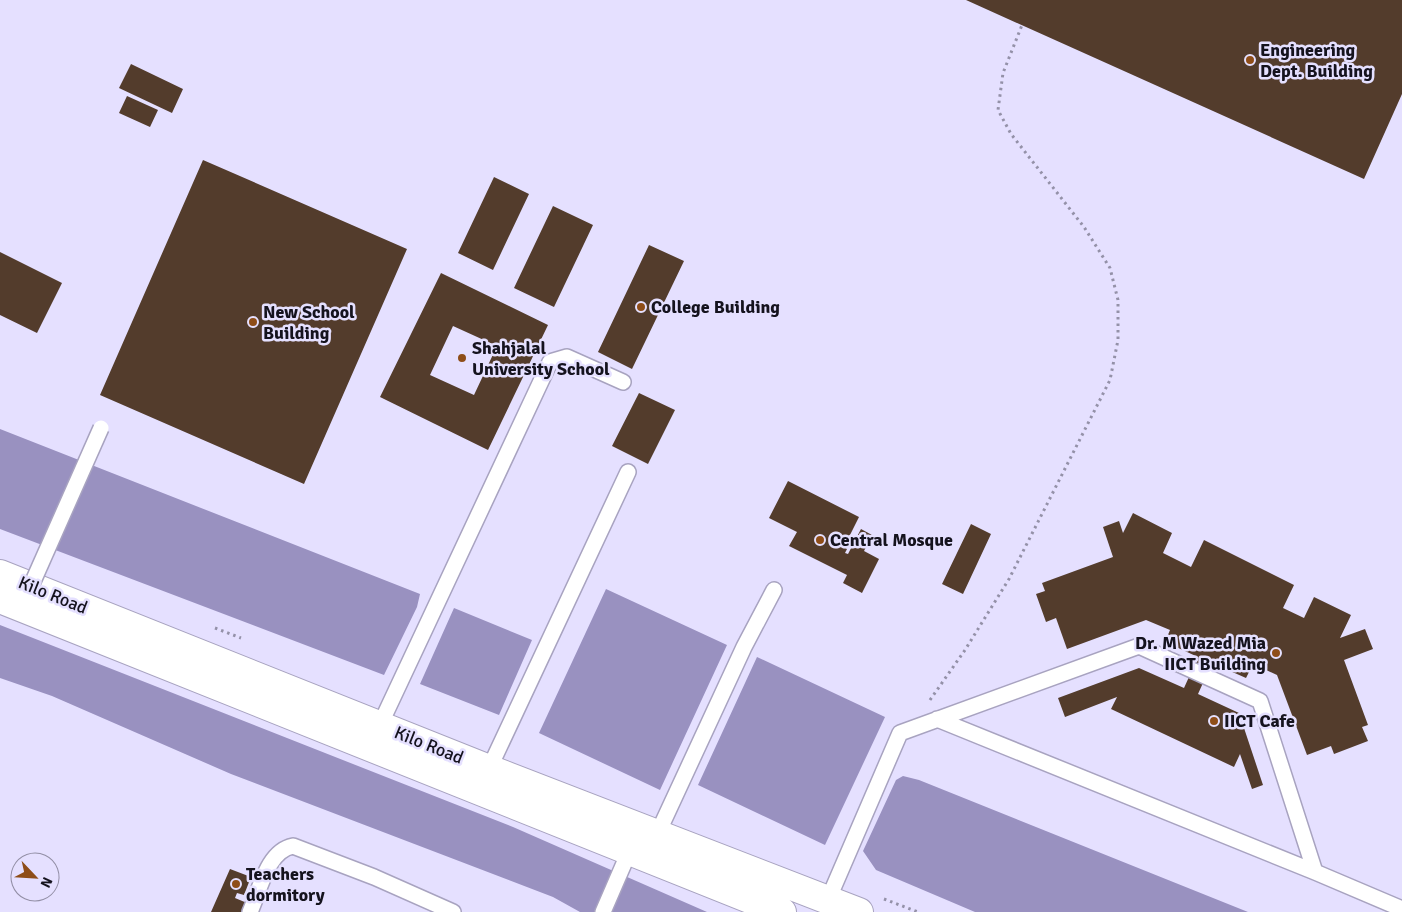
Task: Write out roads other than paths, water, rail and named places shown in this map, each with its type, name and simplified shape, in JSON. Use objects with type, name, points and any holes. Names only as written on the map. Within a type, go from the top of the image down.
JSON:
[{"type":"street","name":"Kilo Road","points":[[0,574],[489,769],[642,839],[782,912]]},
{"type":"street","name":"Kilo Road","points":[[0,599],[366,744],[642,839],[828,900],[867,904]]},
{"type":"lane","points":[[380,725],[550,362],[567,357],[623,382]]},
{"type":"lane","points":[[32,586],[101,428]]},
{"type":"lane","points":[[489,769],[628,472]]},
{"type":"lane","points":[[603,912],[774,590]]},
{"type":"lane","points":[[828,900],[900,733],[1139,646],[1260,701],[1315,872]]},
{"type":"lane","points":[[937,720],[1315,872],[1402,909]]},
{"type":"lane","points":[[250,912],[273,857],[282,848],[292,846],[453,912]]},
{"type":"place","name":"Engineering Dept. Building","points":[[1250,60]]},
{"type":"place","name":"College Building","points":[[641,307]]},
{"type":"place","name":"New School Building","points":[[253,322]]},
{"type":"place","name":"Shahjalal University School","points":[[462,358]]},
{"type":"place","name":"Central Mosque","points":[[820,540]]},
{"type":"place","name":"Dr. M Wazed Mia IICT Building","points":[[1276,653]]},
{"type":"place","name":"IICT Cafe","points":[[1214,721]]},
{"type":"place","name":"Teachers dormitory","points":[[236,884]]}]
